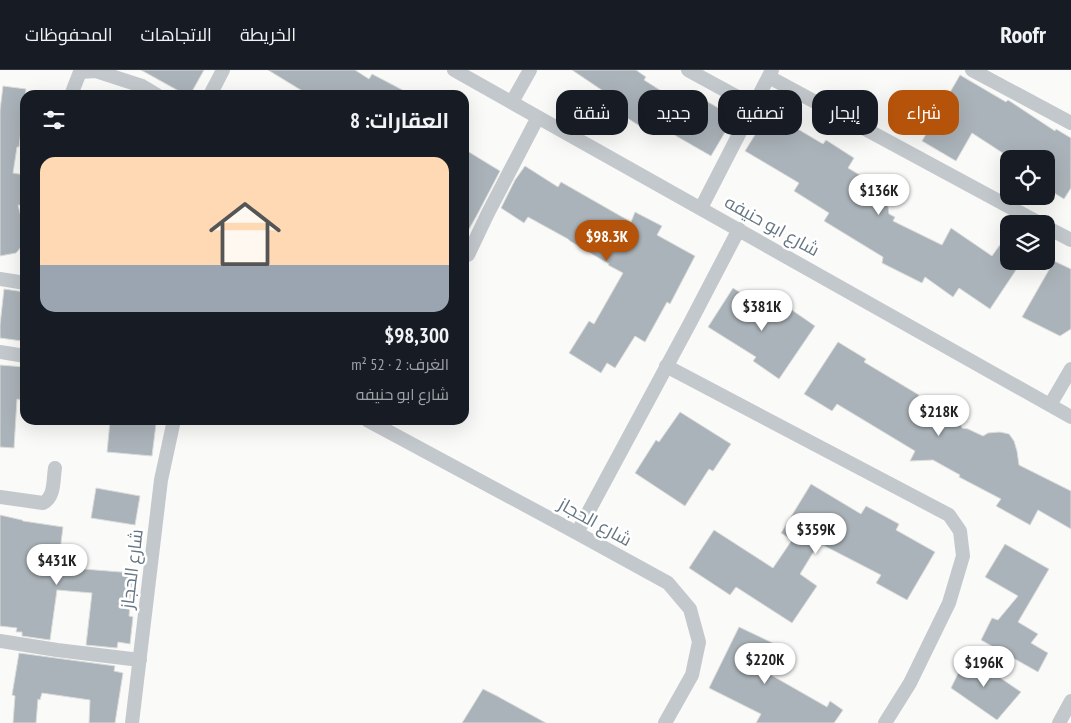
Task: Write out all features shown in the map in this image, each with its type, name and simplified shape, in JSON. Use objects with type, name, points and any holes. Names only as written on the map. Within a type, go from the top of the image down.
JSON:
[{"type":"street","points":[[213,90],[223,70]]},
{"type":"street","name":"شارع ابو حنيفه","points":[[454,70],[1071,416]]},
{"type":"street","points":[[512,102],[530,70]]},
{"type":"street","points":[[688,70],[725,90]]},
{"type":"street","points":[[972,70],[1071,123]]},
{"type":"street","points":[[73,90],[80,72],[96,71],[142,86],[149,90]]},
{"type":"street","points":[[762,90],[771,73],[1025,215]]},
{"type":"street","points":[[469,253],[538,117]]},
{"type":"street","points":[[701,208],[739,135]]},
{"type":"street","points":[[577,533],[739,229]]},
{"type":"street","points":[[1055,232],[1071,240]]},
{"type":"street","points":[[0,279],[20,282]]},
{"type":"street","points":[[0,352],[20,355]]},
{"type":"street","points":[[666,366],[949,515],[960,531],[963,556],[949,603],[910,683],[885,723]]},
{"type":"street","points":[[1050,405],[1071,369]]},
{"type":"street","name":"شارع الحجاز","points":[[132,723],[161,480],[173,425]]},
{"type":"street","name":"شارع الحجاز","points":[[376,425],[668,584],[690,609],[699,642],[692,675],[665,723]]},
{"type":"street","points":[[0,497],[44,503],[49,500],[51,495],[55,468]]},
{"type":"street","points":[[0,641],[140,660]]},
{"type":"street","points":[[1059,723],[1071,700]]},
{"type":"building","points":[[141,70],[204,70],[193,90],[177,90]]},
{"type":"building","points":[[268,70],[355,70],[369,79],[372,74],[402,90],[301,90]]},
{"type":"building","points":[[572,70],[636,70],[646,77],[644,80],[660,90],[638,90],[638,125],[628,119],[628,90],[602,90]]},
{"type":"building","points":[[960,75],[1006,102],[1008,100],[1055,131],[1056,129],[1071,138],[1071,188],[1064,199],[1055,194],[1055,150],[1000,151],[972,133],[956,161],[922,141],[925,135],[959,135],[959,90],[951,90]]},
{"type":"building","points":[[3,86],[26,89],[20,90],[20,139],[13,173],[20,174],[20,205],[18,205],[20,213],[20,248],[16,253],[0,256],[0,110]]},
{"type":"building","points":[[708,102],[718,108],[718,135],[723,135],[711,156],[675,135],[708,135]]},
{"type":"building","points":[[802,132],[823,144],[826,140],[854,158],[848,168],[875,184],[883,192],[887,200],[889,214],[895,217],[893,221],[942,245],[951,228],[992,256],[1000,245],[1000,270],[1016,270],[990,309],[959,288],[953,297],[925,277],[922,283],[882,263],[883,257],[824,221],[829,213],[794,191],[799,183],[745,151],[755,135],[802,135]]},
{"type":"building","points":[[469,152],[500,171],[469,229]]},
{"type":"building","points":[[525,166],[558,187],[561,182],[631,222],[635,212],[662,226],[657,235],[695,256],[670,304],[667,302],[645,342],[635,336],[615,368],[607,363],[601,373],[569,353],[589,321],[594,324],[623,273],[528,217],[524,223],[501,208],[515,180]]},
{"type":"building","points":[[1055,261],[1071,269],[1071,329],[1060,336],[1022,317],[1049,270],[1055,270]]},
{"type":"building","points":[[733,288],[782,319],[789,308],[815,326],[779,379],[753,361],[756,357],[708,327]]},
{"type":"building","points":[[4,289],[20,291],[20,341],[0,338]]},
{"type":"building","points":[[838,342],[866,359],[864,362],[919,395],[910,409],[931,422],[943,411],[958,418],[962,428],[983,436],[988,433],[1000,432],[1009,434],[1014,441],[1019,465],[1071,491],[1071,529],[1038,510],[1030,525],[996,506],[1001,499],[959,477],[960,475],[933,460],[910,461],[915,451],[837,404],[832,411],[804,394]]},
{"type":"building","points":[[0,365],[20,367],[20,400],[17,399],[14,448],[0,447]]},
{"type":"building","points":[[680,412],[731,444],[713,471],[709,469],[685,506],[635,473],[656,440],[659,442]]},
{"type":"building","points":[[110,425],[156,425],[152,456],[107,452]]},
{"type":"building","points":[[811,484],[861,514],[866,506],[899,524],[896,530],[935,552],[907,600],[876,583],[881,575],[819,543],[800,574],[817,586],[792,623],[736,587],[730,595],[689,568],[714,530],[773,568],[792,540],[781,533]]},
{"type":"building","points":[[96,488],[140,496],[135,525],[91,518]]},
{"type":"building","points":[[0,515],[23,521],[63,527],[58,567],[133,573],[129,616],[133,617],[130,644],[118,642],[117,648],[86,645],[92,593],[57,590],[50,640],[22,636],[22,632],[16,632],[17,628],[0,626]]},
{"type":"building","points":[[1005,544],[1049,569],[1018,622],[1038,634],[1031,643],[1048,653],[1038,672],[981,640],[992,618],[998,620],[1018,596],[985,577]]},
{"type":"building","points":[[739,627],[777,645],[764,671],[827,707],[830,701],[843,710],[834,723],[756,723],[761,714],[709,688]]},
{"type":"building","points":[[19,653],[115,666],[114,671],[123,673],[115,723],[89,723],[90,700],[42,693],[40,700],[38,699],[36,723],[13,723],[15,696],[12,695]]},
{"type":"building","points":[[967,655],[1021,692],[997,720],[951,688]]},
{"type":"building","points":[[483,689],[497,696],[546,723],[462,723]]}]
